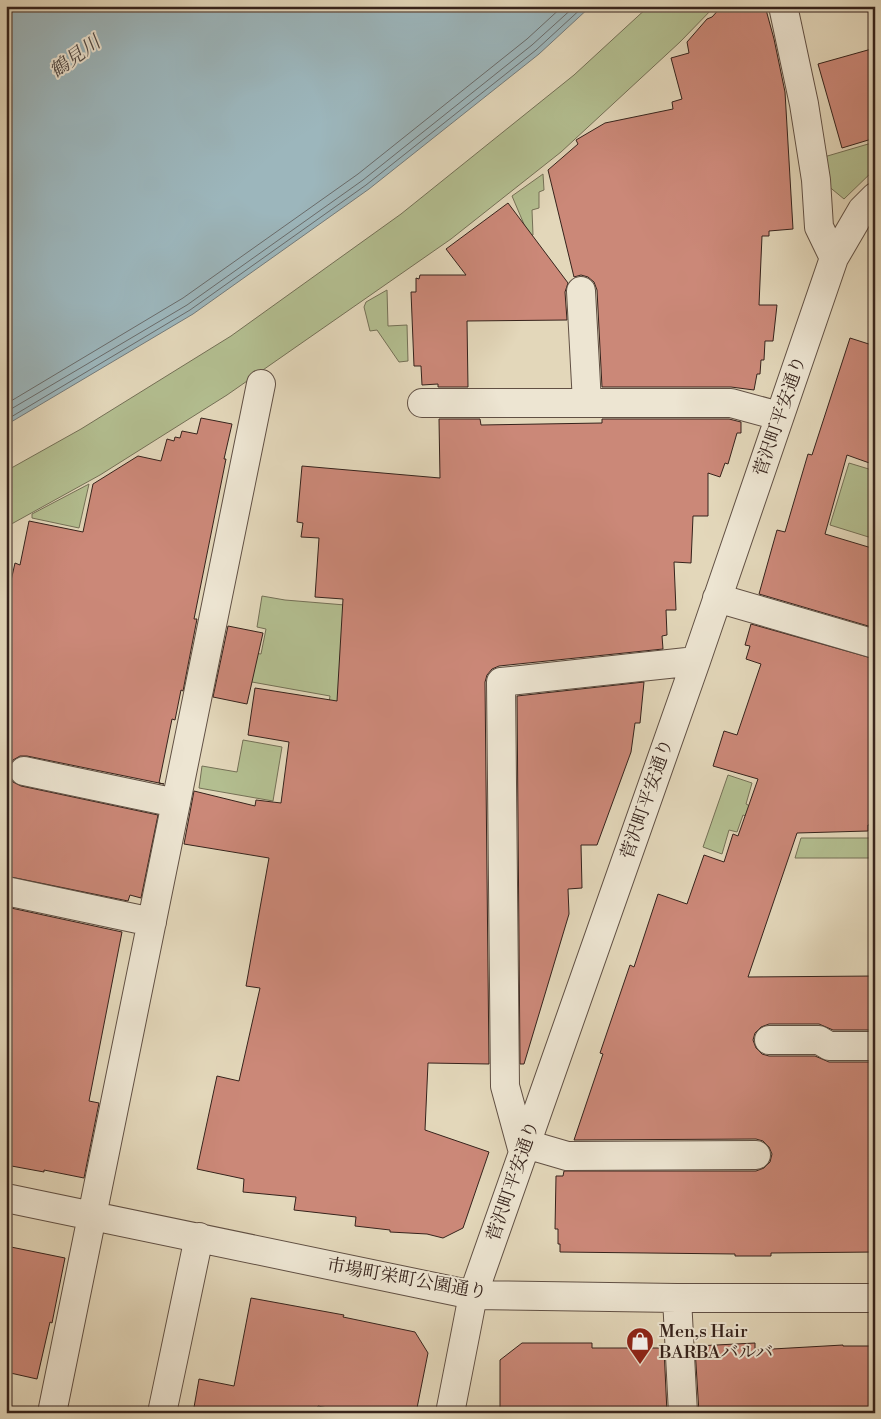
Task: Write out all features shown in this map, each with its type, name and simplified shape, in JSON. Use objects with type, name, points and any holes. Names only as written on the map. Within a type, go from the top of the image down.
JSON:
[{"type":"street","points":[[784,6],[804,104],[816,180],[819,227],[834,258]]},
{"type":"street","name":"菅沢町平安通り","points":[[450,1413],[473,1295],[696,661],[834,258],[862,210],[875,197]]},
{"type":"street","points":[[580,291],[587,403]]},
{"type":"street","points":[[52,1413],[261,384]]},
{"type":"street","points":[[422,403],[732,403],[779,416]]},
{"type":"street","points":[[717,598],[875,644]]},
{"type":"street","points":[[696,661],[501,682],[504,1086],[525,1148],[567,1156],[756,1155]]},
{"type":"street","points":[[24,771],[176,803]]},
{"type":"street","points":[[6,891],[152,922]]},
{"type":"street","points":[[769,1040],[819,1040],[828,1046],[875,1046]]},
{"type":"street","name":"市場町栄町公園通り","points":[[6,1198],[473,1295],[875,1298]]},
{"type":"street","points":[[162,1413],[199,1238]]},
{"type":"street","points":[[677,1298],[683,1413]]},
{"type":"green space","points":[[649,6],[715,6],[680,42],[561,152],[451,239],[227,395],[100,475],[6,527],[6,471],[81,429],[231,336],[401,214],[574,75]]},
{"type":"green space","points":[[875,142],[875,169],[844,199],[827,185],[824,157]]},
{"type":"green space","points":[[543,174],[544,190],[539,192],[539,208],[532,210],[533,235],[529,236],[512,196]]},
{"type":"green space","points":[[387,290],[388,326],[407,325],[408,361],[399,362],[377,330],[370,331],[364,307],[366,302]]},
{"type":"green space","points":[[849,463],[872,470],[875,463],[875,539],[830,525]]},
{"type":"green space","points":[[89,484],[79,528],[32,518],[32,514]]},
{"type":"green space","points":[[262,596],[285,600],[405,610],[411,706],[328,710],[330,696],[224,677],[231,650],[261,654],[266,629],[257,627]]},
{"type":"green space","points":[[243,740],[282,747],[273,801],[199,788],[202,766],[237,772]]},
{"type":"green space","points":[[728,775],[752,783],[746,804],[750,806],[746,816],[743,815],[737,832],[729,830],[722,854],[703,847]]},
{"type":"green space","points":[[801,838],[875,838],[875,858],[795,858]]},
{"type":"water","name":"鶴見川","points":[[6,6],[591,6],[539,54],[369,189],[193,314],[6,425]]},
{"type":"building","points":[[722,6],[765,6],[785,92],[793,229],[769,231],[769,236],[762,236],[759,305],[777,305],[773,341],[765,341],[764,360],[761,360],[760,374],[757,374],[754,390],[731,387],[602,387],[597,290],[594,282],[588,277],[581,275],[574,277],[548,170],[578,144],[576,140],[605,123],[673,109],[672,102],[682,99],[671,58],[689,53],[687,42],[707,19],[712,17]]},
{"type":"building","points":[[875,48],[875,138],[842,148],[818,64]]},
{"type":"building","points":[[508,203],[568,283],[565,292],[567,320],[467,321],[468,387],[438,387],[438,384],[422,385],[421,366],[414,366],[411,292],[416,292],[416,278],[419,279],[420,275],[466,275],[446,249]]},
{"type":"building","points":[[850,338],[875,346],[875,465],[847,455],[825,534],[875,549],[875,628],[759,594],[777,530],[785,532],[808,454],[812,455]]},
{"type":"building","points":[[201,418],[232,424],[194,619],[197,619],[183,691],[181,690],[175,720],[172,719],[159,783],[27,756],[20,756],[13,760],[9,768],[9,776],[13,782],[21,786],[158,815],[141,898],[130,895],[128,901],[6,876],[6,603],[15,563],[20,565],[29,521],[83,532],[93,484],[138,456],[161,461],[167,439],[174,441],[175,437],[180,438],[182,431],[197,434]]},
{"type":"building","points":[[439,419],[480,419],[481,425],[602,423],[602,419],[729,419],[741,422],[741,433],[737,433],[728,464],[725,463],[720,477],[708,473],[708,516],[693,516],[691,563],[674,562],[676,610],[666,610],[667,635],[662,636],[663,649],[499,666],[492,669],[487,675],[485,682],[489,1064],[428,1063],[425,1130],[489,1152],[463,1228],[443,1238],[427,1234],[390,1232],[390,1230],[355,1226],[356,1217],[294,1210],[296,1197],[243,1192],[244,1179],[197,1169],[217,1076],[239,1081],[260,988],[246,986],[269,858],[184,844],[194,791],[255,806],[256,800],[281,803],[289,742],[248,735],[255,688],[337,701],[343,599],[315,597],[319,538],[301,537],[303,523],[297,522],[302,466],[440,478]]},
{"type":"building","points":[[751,624],[875,659],[875,825],[868,825],[868,831],[797,833],[748,977],[875,976],[875,1030],[833,1030],[819,1024],[769,1024],[761,1027],[755,1033],[753,1040],[756,1048],[762,1054],[769,1056],[815,1056],[829,1062],[875,1062],[875,1252],[771,1253],[771,1256],[735,1256],[735,1254],[560,1252],[558,1229],[555,1229],[556,1176],[563,1176],[564,1171],[756,1171],[764,1168],[770,1162],[772,1154],[769,1147],[763,1141],[756,1139],[574,1140],[603,1054],[600,1053],[630,965],[634,967],[658,894],[687,904],[704,855],[724,862],[733,834],[738,836],[758,779],[713,766],[724,731],[737,735],[761,664],[746,659],[750,646],[745,645]]},
{"type":"building","points":[[228,626],[263,633],[247,704],[213,697]]},
{"type":"building","points":[[644,682],[640,723],[635,723],[631,752],[597,845],[581,845],[582,888],[568,889],[569,914],[524,1064],[520,1064],[517,696]]},
{"type":"building","points":[[11,908],[122,932],[89,1101],[99,1103],[84,1178],[6,1165],[6,933]]},
{"type":"building","points":[[6,1246],[65,1258],[52,1323],[50,1322],[37,1379],[6,1372]]},
{"type":"building","points":[[251,1298],[344,1315],[343,1317],[415,1332],[428,1353],[416,1413],[352,1413],[318,1406],[316,1413],[193,1413],[199,1379],[234,1386]]},
{"type":"building","points":[[522,1343],[592,1343],[592,1348],[664,1348],[667,1413],[500,1413],[500,1360]]},
{"type":"building","points":[[755,1343],[755,1350],[843,1345],[875,1346],[875,1413],[699,1413],[695,1348],[697,1346]]},
{"type":"place","name":"Men,s Hair BARBAバルバ","points":[[640,1365]]}]
